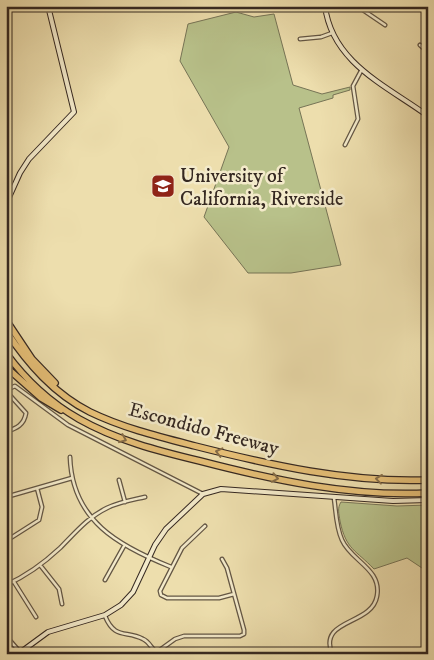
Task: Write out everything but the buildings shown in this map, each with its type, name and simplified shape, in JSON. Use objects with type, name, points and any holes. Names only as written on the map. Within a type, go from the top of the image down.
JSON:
[{"type":"highway","points":[[6,320],[43,372],[89,412]]},
{"type":"highway","name":"Escondido Freeway","points":[[6,331],[40,375],[89,412],[162,438],[280,465],[400,481],[428,480]]},
{"type":"highway","name":"Escondido Freeway","points":[[6,353],[15,366],[48,398],[78,419],[126,440],[223,467],[304,483],[366,492],[428,493]]},
{"type":"highway","points":[[6,367],[41,398],[78,419]]},
{"type":"street","points":[[6,204],[20,173],[30,159],[74,112],[48,6]]},
{"type":"street","points":[[325,6],[332,33],[348,58],[361,71],[428,116]]},
{"type":"street","points":[[357,6],[386,25]]},
{"type":"street","points":[[300,39],[321,37],[332,33]]},
{"type":"street","points":[[420,45],[428,52]]},
{"type":"street","points":[[345,146],[358,119],[352,90],[361,71]]},
{"type":"street","points":[[6,432],[18,427],[25,420],[26,413],[6,390],[11,386],[17,388],[66,424],[203,494]]},
{"type":"street","points":[[70,457],[72,478],[76,491],[91,518],[108,535],[125,546],[171,568]]},
{"type":"street","points":[[6,460],[6,468]]},
{"type":"street","points":[[6,497],[72,478]]},
{"type":"street","points":[[119,480],[125,502]]},
{"type":"street","points":[[6,541],[39,520],[42,507],[37,488]]},
{"type":"street","points":[[6,636],[20,653],[48,632],[105,615],[128,599],[166,529],[203,494],[221,489],[392,502],[428,500]]},
{"type":"street","points":[[6,585],[40,565],[91,518],[106,508],[145,498]]},
{"type":"street","points":[[332,654],[330,645],[334,632],[342,624],[362,617],[369,611],[377,598],[378,590],[371,572],[346,548],[341,539],[334,498]]},
{"type":"street","points":[[205,526],[182,548],[160,591],[161,595],[166,598],[219,598],[234,594]]},
{"type":"street","points":[[105,580],[125,546]]},
{"type":"street","points":[[105,615],[108,624],[116,631],[143,638],[157,652],[184,636],[240,636],[244,634],[227,568],[222,559]]},
{"type":"street","points":[[40,565],[59,589],[62,604]]},
{"type":"street","points":[[14,582],[36,617]]},
{"type":"green space","points":[[236,12],[254,17],[274,14],[293,85],[322,94],[350,87],[350,90],[333,95],[333,98],[299,108],[341,265],[291,273],[248,273],[204,217],[229,147],[180,61],[188,24]]},
{"type":"green space","points":[[341,502],[397,506],[428,505],[428,572],[407,558],[374,569],[352,549],[345,538],[339,513]]},
{"type":"place","name":"University of California, Riverside","points":[[163,186]]}]
